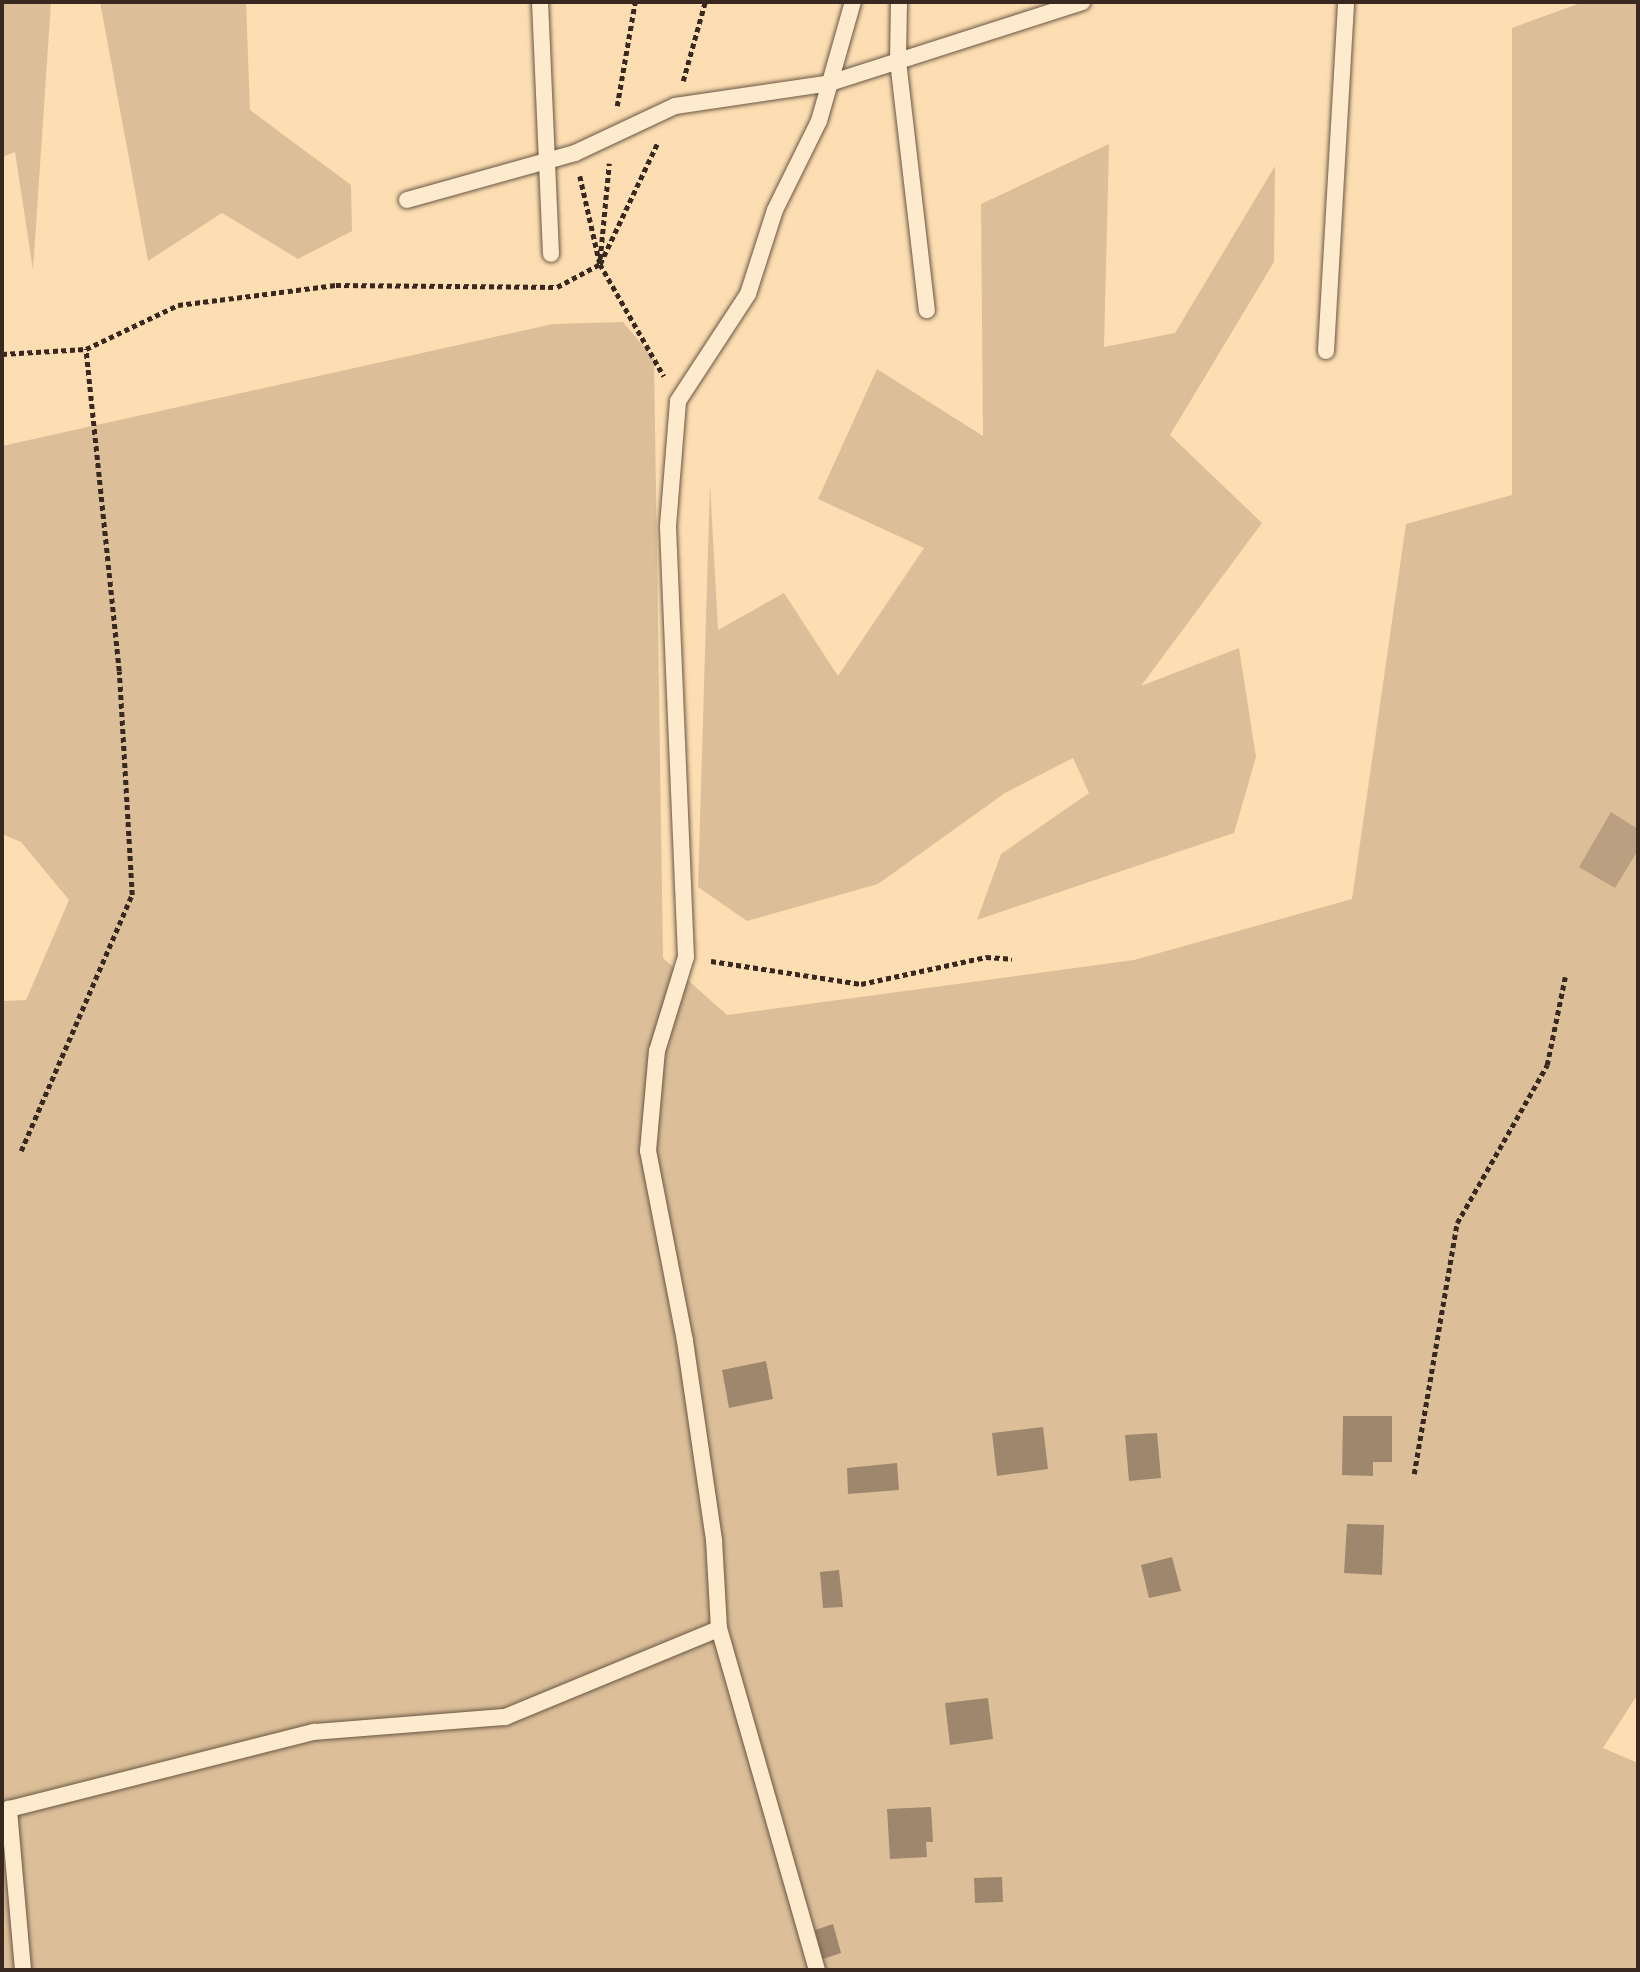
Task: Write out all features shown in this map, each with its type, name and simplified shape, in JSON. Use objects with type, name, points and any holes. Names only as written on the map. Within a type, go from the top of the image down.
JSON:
[{"type":"lane","points":[[540,2],[551,254]]},
{"type":"lane","points":[[817,1970],[719,1629],[694,1407],[649,1151],[657,1051],[686,957],[668,526],[678,401],[748,294],[775,210],[819,121],[853,2]]},
{"type":"lane","points":[[899,2],[898,61],[927,310]]},
{"type":"lane","points":[[407,200],[575,153],[675,106],[830,83],[1082,2]]},
{"type":"lane","points":[[1326,351],[1346,2]]},
{"type":"lane","points":[[23,1970],[9,1809],[314,1732],[505,1717],[719,1629]]},
{"type":"path","points":[[575,153],[600,264],[678,401]]},
{"type":"path","points":[[2,354],[86,349],[178,305],[335,285],[557,287],[600,264]]},
{"type":"path","points":[[21,1151],[132,895],[119,671],[86,349]]},
{"type":"path","points":[[686,957],[861,984],[986,957],[1012,959]]},
{"type":"path","points":[[1414,1474],[1457,1223],[1547,1065],[1565,977]]},
{"type":"shaded area","points":[[2,2],[51,2],[33,270],[15,152],[2,157]]},
{"type":"shaded area","points":[[100,2],[246,2],[250,110],[351,185],[352,231],[298,259],[222,213],[148,261]]},
{"type":"shaded area","points":[[1583,2],[1638,2],[1638,1694],[1603,1748],[1638,1763],[1638,1970],[2,1970],[2,1001],[26,1000],[69,900],[21,842],[2,834],[2,446],[553,324],[623,322],[654,359],[663,958],[727,1015],[1134,960],[1352,899],[1406,524],[1512,495],[1512,28]]},
{"type":"shaded area","points":[[1109,144],[1104,347],[1175,333],[1275,166],[1274,262],[1170,435],[1262,523],[1141,686],[1239,648],[1256,757],[1234,833],[977,920],[1001,854],[1089,793],[1073,758],[1005,793],[878,884],[747,921],[698,887],[710,483],[718,630],[784,593],[838,676],[924,548],[818,499],[877,369],[983,436],[981,204]]},
{"type":"shaded area","points":[[1611,812],[1638,829],[1638,850],[1615,888],[1579,867]]},
{"type":"building","points":[[766,1361],[773,1399],[729,1408],[722,1370]]},
{"type":"building","points":[[1343,1416],[1392,1416],[1392,1462],[1373,1462],[1373,1476],[1342,1475]]},
{"type":"building","points":[[1043,1427],[1048,1469],[997,1476],[992,1433]]},
{"type":"building","points":[[1157,1433],[1161,1478],[1129,1481],[1125,1435]]},
{"type":"building","points":[[897,1463],[899,1490],[848,1494],[847,1468]]},
{"type":"building","points":[[1347,1524],[1384,1525],[1382,1575],[1344,1573]]},
{"type":"building","points":[[1172,1557],[1181,1591],[1149,1598],[1141,1565]]},
{"type":"building","points":[[839,1570],[843,1607],[823,1608],[820,1572]]},
{"type":"building","points":[[988,1698],[993,1739],[950,1745],[945,1703]]},
{"type":"building","points":[[931,1807],[933,1842],[926,1842],[927,1857],[890,1859],[887,1809]]},
{"type":"building","points":[[1002,1877],[1003,1902],[975,1903],[974,1878]]},
{"type":"building","points":[[833,1924],[841,1953],[823,1959],[815,1930]]}]
